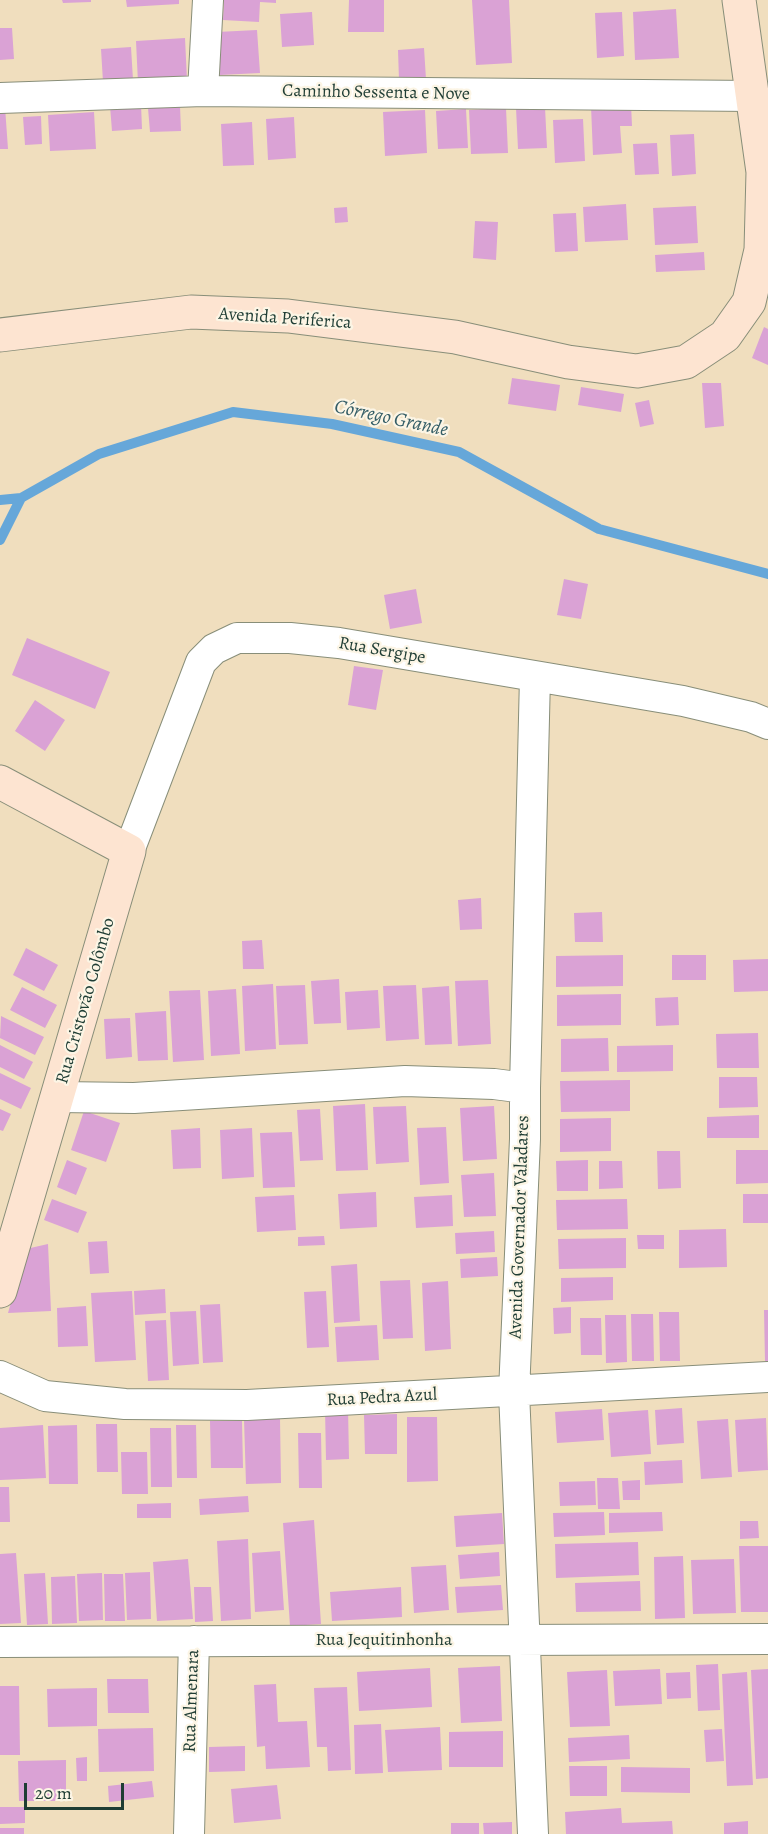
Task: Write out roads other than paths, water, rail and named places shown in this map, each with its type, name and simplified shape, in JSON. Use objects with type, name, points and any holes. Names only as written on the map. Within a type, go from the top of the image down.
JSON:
[{"type":"street","points":[[203,91],[208,0]]},
{"type":"street","name":"Avenida Periferica","points":[[0,335],[192,312],[288,316],[455,337],[568,362],[637,371],[687,362],[725,336],[749,302],[761,250],[763,172],[739,0]]},
{"type":"street","name":"Caminho Sessenta e Nove","points":[[0,98],[203,91],[753,96]]},
{"type":"street","name":"Rua Sergipe","points":[[129,851],[201,662],[214,649],[237,638],[290,638],[339,643],[683,701],[751,717],[768,724]]},
{"type":"street","name":"Avenida Governador Valadares","points":[[532,1834],[514,1392],[525,1139],[536,677]]},
{"type":"street","points":[[0,783],[129,851]]},
{"type":"street","name":"Rua Cristovão Colômbo","points":[[0,1291],[129,851]]},
{"type":"street","points":[[58,1097],[134,1098],[405,1081],[494,1084],[525,1088]]},
{"type":"street","name":"Rua Pedra Azul","points":[[0,1376],[45,1396],[124,1404],[247,1405],[768,1377]]},
{"type":"street","name":"Rua Jequitinhonha","points":[[0,1642],[768,1639]]},
{"type":"street","name":"Rua Almenara","points":[[189,1834],[194,1641]]},
{"type":"waterway","name":"Córrego Grande","points":[[0,500],[21,498],[99,454],[233,412],[332,424],[459,452],[599,529],[768,574]]},
{"type":"waterway","points":[[0,540],[21,498]]}]
